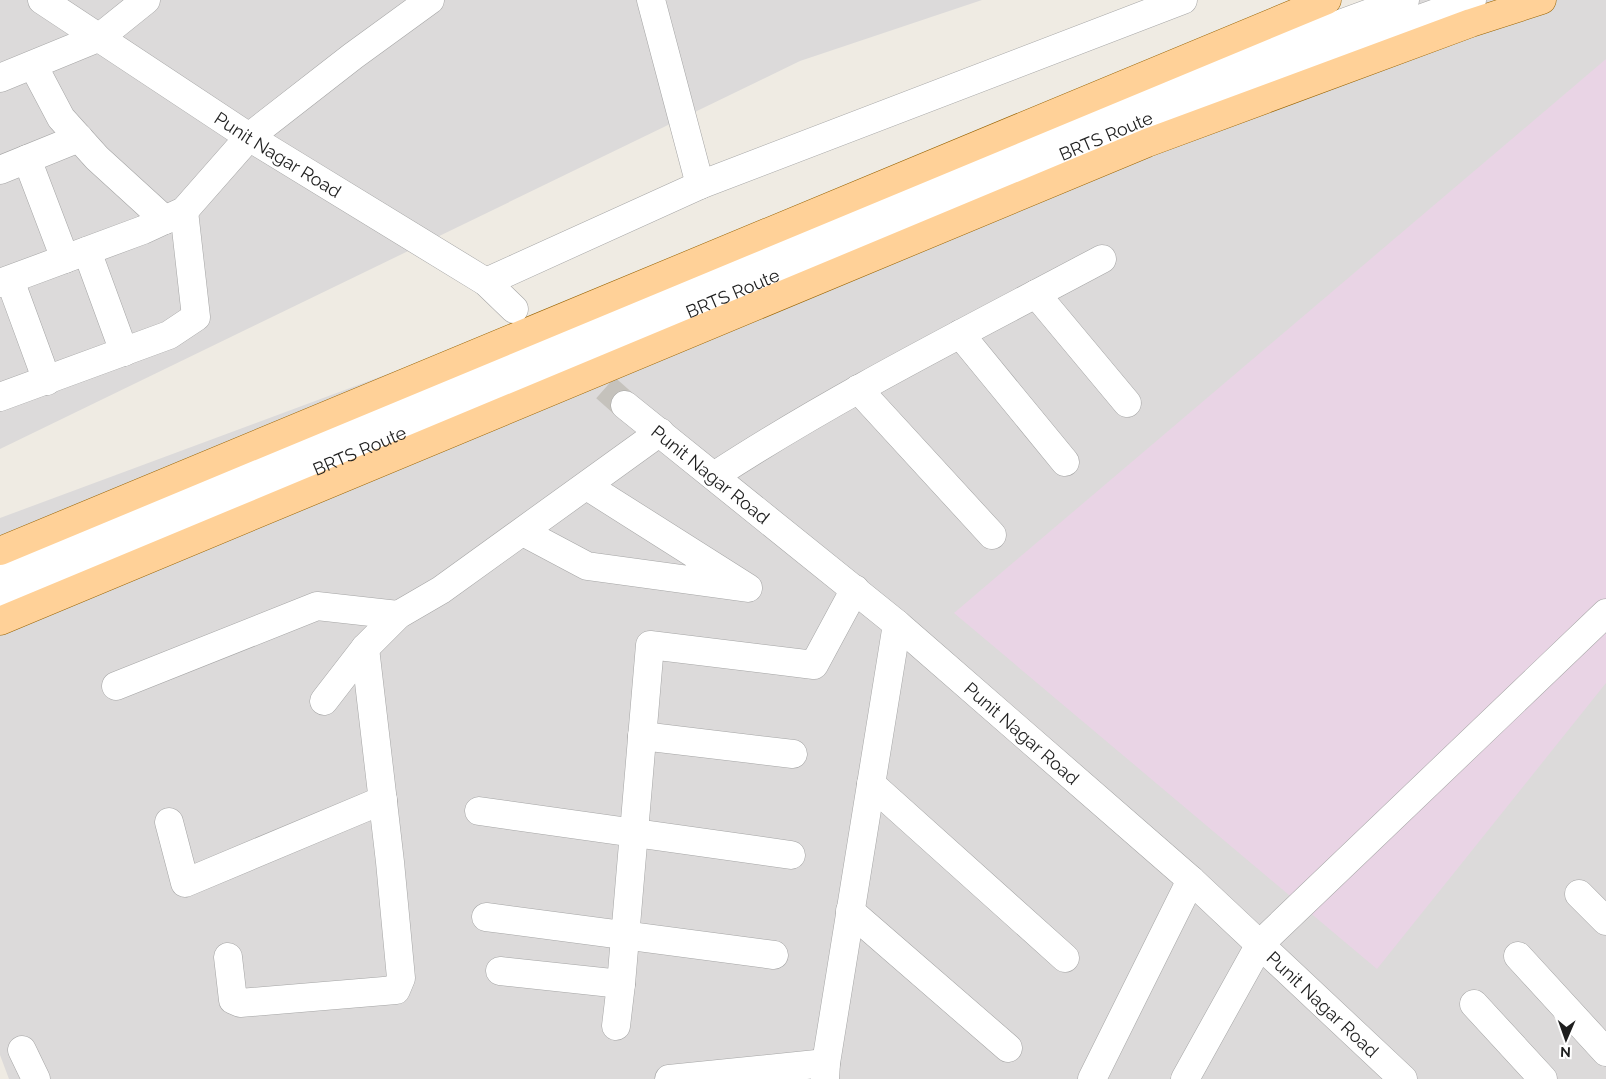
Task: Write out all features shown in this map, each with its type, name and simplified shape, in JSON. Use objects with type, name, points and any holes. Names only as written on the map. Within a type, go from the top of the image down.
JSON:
[{"type":"main road","points":[[0,551],[1327,0]]},
{"type":"main road","points":[[0,621],[1147,143],[1470,23],[1542,0]]},
{"type":"street","name":"Punit Nagar Road","points":[[42,0],[248,137],[486,282],[514,309]]},
{"type":"street","points":[[0,78],[100,37],[146,0]]},
{"type":"street","points":[[47,381],[5,282],[143,230],[174,215],[248,137],[353,56],[430,0]]},
{"type":"street","points":[[651,0],[700,184]]},
{"type":"street","points":[[486,282],[700,184],[1183,0]]},
{"type":"street","name":"BRTS Route","points":[[0,574],[879,204],[1142,97],[1405,0]]},
{"type":"street","name":"BRTS Route","points":[[0,602],[1154,115],[1472,0]]},
{"type":"street","points":[[0,398],[169,335],[196,317],[174,215],[98,158],[60,118],[32,65]]},
{"type":"street","points":[[0,170],[79,138]]},
{"type":"street","points":[[27,159],[124,352]]},
{"type":"street","points":[[714,476],[754,449],[858,388],[1102,259]]},
{"type":"street","points":[[1036,294],[1127,403]]},
{"type":"street","points":[[960,334],[1065,462]]},
{"type":"street","points":[[858,388],[992,535]]},
{"type":"street","name":"Punit Nagar Road","points":[[625,405],[898,624],[1191,880],[1403,1079]]},
{"type":"street","points":[[324,701],[365,648],[398,616],[440,590],[523,532],[660,432]]},
{"type":"street","points":[[523,532],[587,566],[756,593],[587,486]]},
{"type":"street","points":[[616,1026],[650,645],[814,665],[855,589]]},
{"type":"street","points":[[116,686],[317,606],[398,616]]},
{"type":"street","points":[[1185,1079],[1260,944],[1606,613]]},
{"type":"street","points":[[669,1079],[826,1071],[850,911],[898,624]]},
{"type":"street","points":[[228,957],[233,1000],[240,1003],[396,990],[401,978],[401,969],[365,648]]},
{"type":"street","points":[[642,736],[793,754]]},
{"type":"street","points":[[871,784],[1065,958]]},
{"type":"street","points":[[170,822],[185,883],[383,800]]},
{"type":"street","points":[[479,812],[791,856]]},
{"type":"street","points":[[1092,1079],[1191,880]]},
{"type":"street","points":[[1579,894],[1606,921]]},
{"type":"street","points":[[850,911],[1008,1048]]},
{"type":"street","points":[[486,917],[774,955]]},
{"type":"street","points":[[1518,956],[1606,1052]]},
{"type":"street","points":[[500,970],[621,984]]},
{"type":"street","points":[[1474,1004],[1543,1079]]},
{"type":"street","points":[[22,1050],[36,1079]]},
{"type":"shaded area","points":[[0,0],[982,0],[800,61],[0,449]]},
{"type":"shaded area","points":[[1395,0],[1606,0],[1606,1079],[9,1079],[0,1055],[0,518]]},
{"type":"shaded area","points":[[1606,59],[1606,683],[1377,969],[954,613]]},
{"type":"tunnel","points":[[574,360],[625,405]]}]
